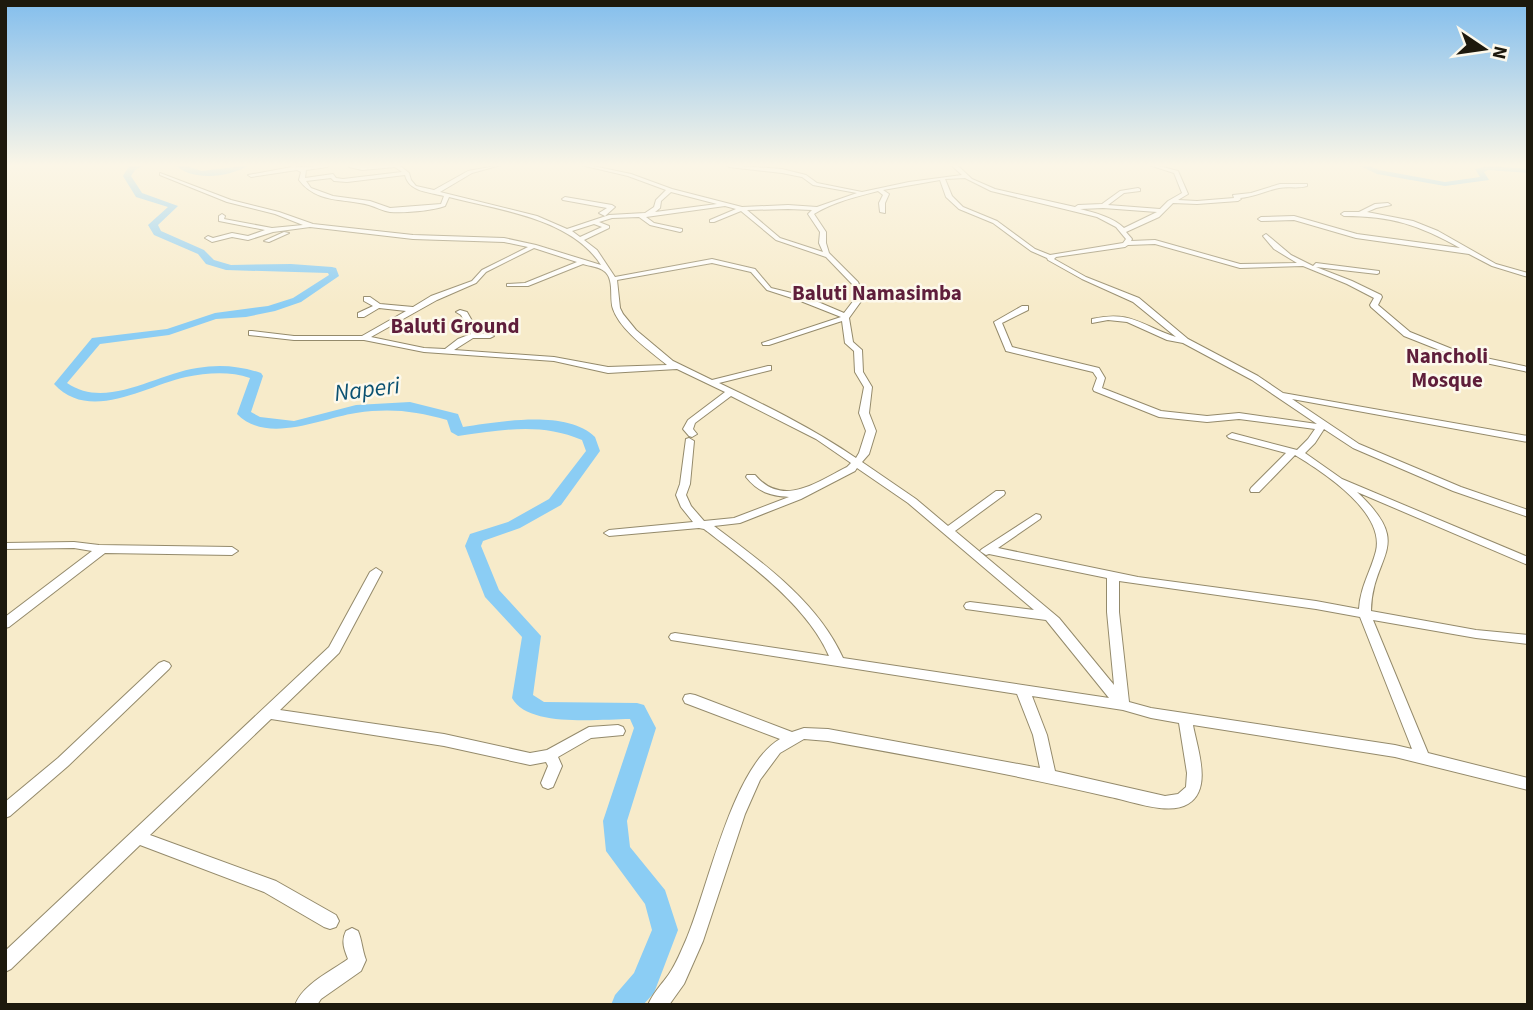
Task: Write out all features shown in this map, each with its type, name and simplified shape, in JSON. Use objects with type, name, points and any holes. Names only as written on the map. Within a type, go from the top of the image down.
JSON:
[{"type":"street","points":[[274,212],[311,226],[412,237],[504,240],[550,250],[606,269]]},
{"type":"street","points":[[517,212],[567,231],[595,251],[612,279],[616,308],[625,322],[677,368],[732,391],[819,437],[983,553],[1049,616],[1122,705]]},
{"type":"street","points":[[604,212],[611,216],[641,216],[664,212]]},
{"type":"street","points":[[712,221],[734,212]]},
{"type":"street","points":[[746,212],[778,239],[826,255],[846,272],[858,289],[857,301],[845,317],[766,343]]},
{"type":"street","points":[[814,212],[811,218],[823,232],[820,242],[826,255]]},
{"type":"street","points":[[971,212],[995,222],[1033,250],[1084,278],[1136,300],[1185,341]]},
{"type":"street","points":[[1083,212],[1111,220],[1125,230],[1128,243]]},
{"type":"street","points":[[1125,230],[1161,212]]},
{"type":"street","points":[[1359,214],[1363,212]]},
{"type":"street","points":[[1344,214],[1411,222],[1436,232],[1494,265],[1528,275]]},
{"type":"street","points":[[222,216],[222,220],[272,230],[311,226]]},
{"type":"street","points":[[567,231],[611,216]]},
{"type":"street","points":[[641,216],[652,224],[680,230]]},
{"type":"street","points":[[1261,219],[1294,218],[1356,236],[1472,253]]},
{"type":"street","points":[[579,240],[607,227],[594,222]]},
{"type":"street","points":[[267,241],[295,229]]},
{"type":"street","points":[[208,238],[212,240],[232,235],[248,238],[272,230]]},
{"type":"street","points":[[1266,236],[1282,254],[1378,297],[1374,304],[1392,319],[1403,333],[1460,355],[1528,370]]},
{"type":"street","points":[[1050,257],[1114,249],[1128,243],[1155,242],[1243,266],[1331,265],[1377,272]]},
{"type":"street","points":[[363,338],[415,309],[474,282],[484,271],[534,246]]},
{"type":"street","points":[[523,252],[550,250]]},
{"type":"street","points":[[612,279],[702,260],[712,261],[754,270],[769,289],[800,298],[845,317]]},
{"type":"street","points":[[509,285],[526,285],[582,262]]},
{"type":"street","points":[[367,299],[377,306],[415,309]]},
{"type":"street","points":[[361,315],[377,306]]},
{"type":"street","points":[[1025,308],[998,322],[1009,349],[1096,370],[1101,378],[1097,389],[1110,396],[1159,414],[1207,419],[1240,416],[1321,426]]},
{"type":"street","points":[[460,312],[475,333]]},
{"type":"street","points":[[1095,321],[1124,316],[1158,334],[1185,341],[1242,370],[1283,395],[1321,426],[1356,446],[1405,468],[1528,514]]},
{"type":"street","points":[[609,533],[706,526],[752,516],[807,492],[856,464],[864,454],[872,431],[864,413],[868,387],[859,372],[858,351],[849,343],[845,317]]},
{"type":"street","points":[[252,333],[294,338],[363,338],[446,352],[554,359],[608,370],[677,368]]},
{"type":"street","points":[[446,352],[466,336],[475,333],[490,336]]},
{"type":"street","points":[[713,383],[768,368]]},
{"type":"street","points":[[732,391],[691,422],[688,429],[690,437],[685,484],[681,495],[686,507],[706,526],[750,558],[811,616],[833,645],[838,661]]},
{"type":"street","points":[[1283,395],[1528,439]]},
{"type":"street","points":[[1255,490],[1312,441],[1321,426]]},
{"type":"street","points":[[1231,436],[1296,452],[1334,478],[1366,507],[1381,532],[1383,542],[1366,595],[1365,614],[1422,757]]},
{"type":"street","points":[[751,477],[759,488],[766,492],[807,492]]},
{"type":"street","points":[[1334,478],[1528,561]]},
{"type":"street","points":[[950,530],[1000,494]]},
{"type":"street","points":[[983,553],[1036,517]]},
{"type":"street","points":[[5,546],[74,545],[102,549],[232,551]]},
{"type":"street","points":[[5,624],[102,549]]},
{"type":"street","points":[[983,553],[1113,577],[1528,640]]},
{"type":"street","points":[[5,963],[339,645],[376,572]]},
{"type":"street","points":[[1113,577],[1113,620],[1122,705]]},
{"type":"street","points":[[970,606],[1049,616]]},
{"type":"street","points":[[675,637],[1122,705],[1133,710],[1422,757],[1528,784]]},
{"type":"street","points":[[5,811],[63,762],[164,666]]},
{"type":"street","points":[[1023,691],[1040,735],[1049,776]]},
{"type":"street","points":[[690,699],[792,738]]},
{"type":"street","points":[[268,713],[444,740],[489,748],[523,758],[550,755],[589,733],[618,731]]},
{"type":"street","points":[[657,1005],[676,982],[701,926],[739,807],[763,763],[776,748],[792,738],[802,734],[828,735],[1049,776],[1165,803],[1182,800],[1193,790],[1194,774],[1185,719]]},
{"type":"street","points":[[548,783],[555,766],[550,755]]},
{"type":"street","points":[[137,837],[270,886],[331,921]]},
{"type":"street","points":[[304,1005],[315,993],[355,965],[358,960],[352,946],[352,937]]},
{"type":"waterway","name":"Naperi","points":[[167,212],[153,225],[157,233],[201,252],[210,262],[230,268],[291,267],[332,270],[334,276],[297,300],[271,309],[215,316],[169,332],[96,341],[60,384],[78,395],[100,398],[186,373],[222,369],[257,376],[244,414],[257,421],[294,425],[356,409],[410,406],[453,417],[458,432],[509,424],[539,423],[588,437],[593,451],[555,502],[514,525],[476,538],[473,546],[491,593],[532,636],[522,698],[540,710],[637,711],[645,728],[615,821],[618,851],[656,898],[665,930],[644,983],[625,1005]]},
{"type":"district","name":"Baluti Namasimba","points":[[877,293]]},
{"type":"district","name":"Baluti Ground","points":[[455,326]]},
{"type":"district","name":"Nancholi Mosque","points":[[1447,368]]}]
